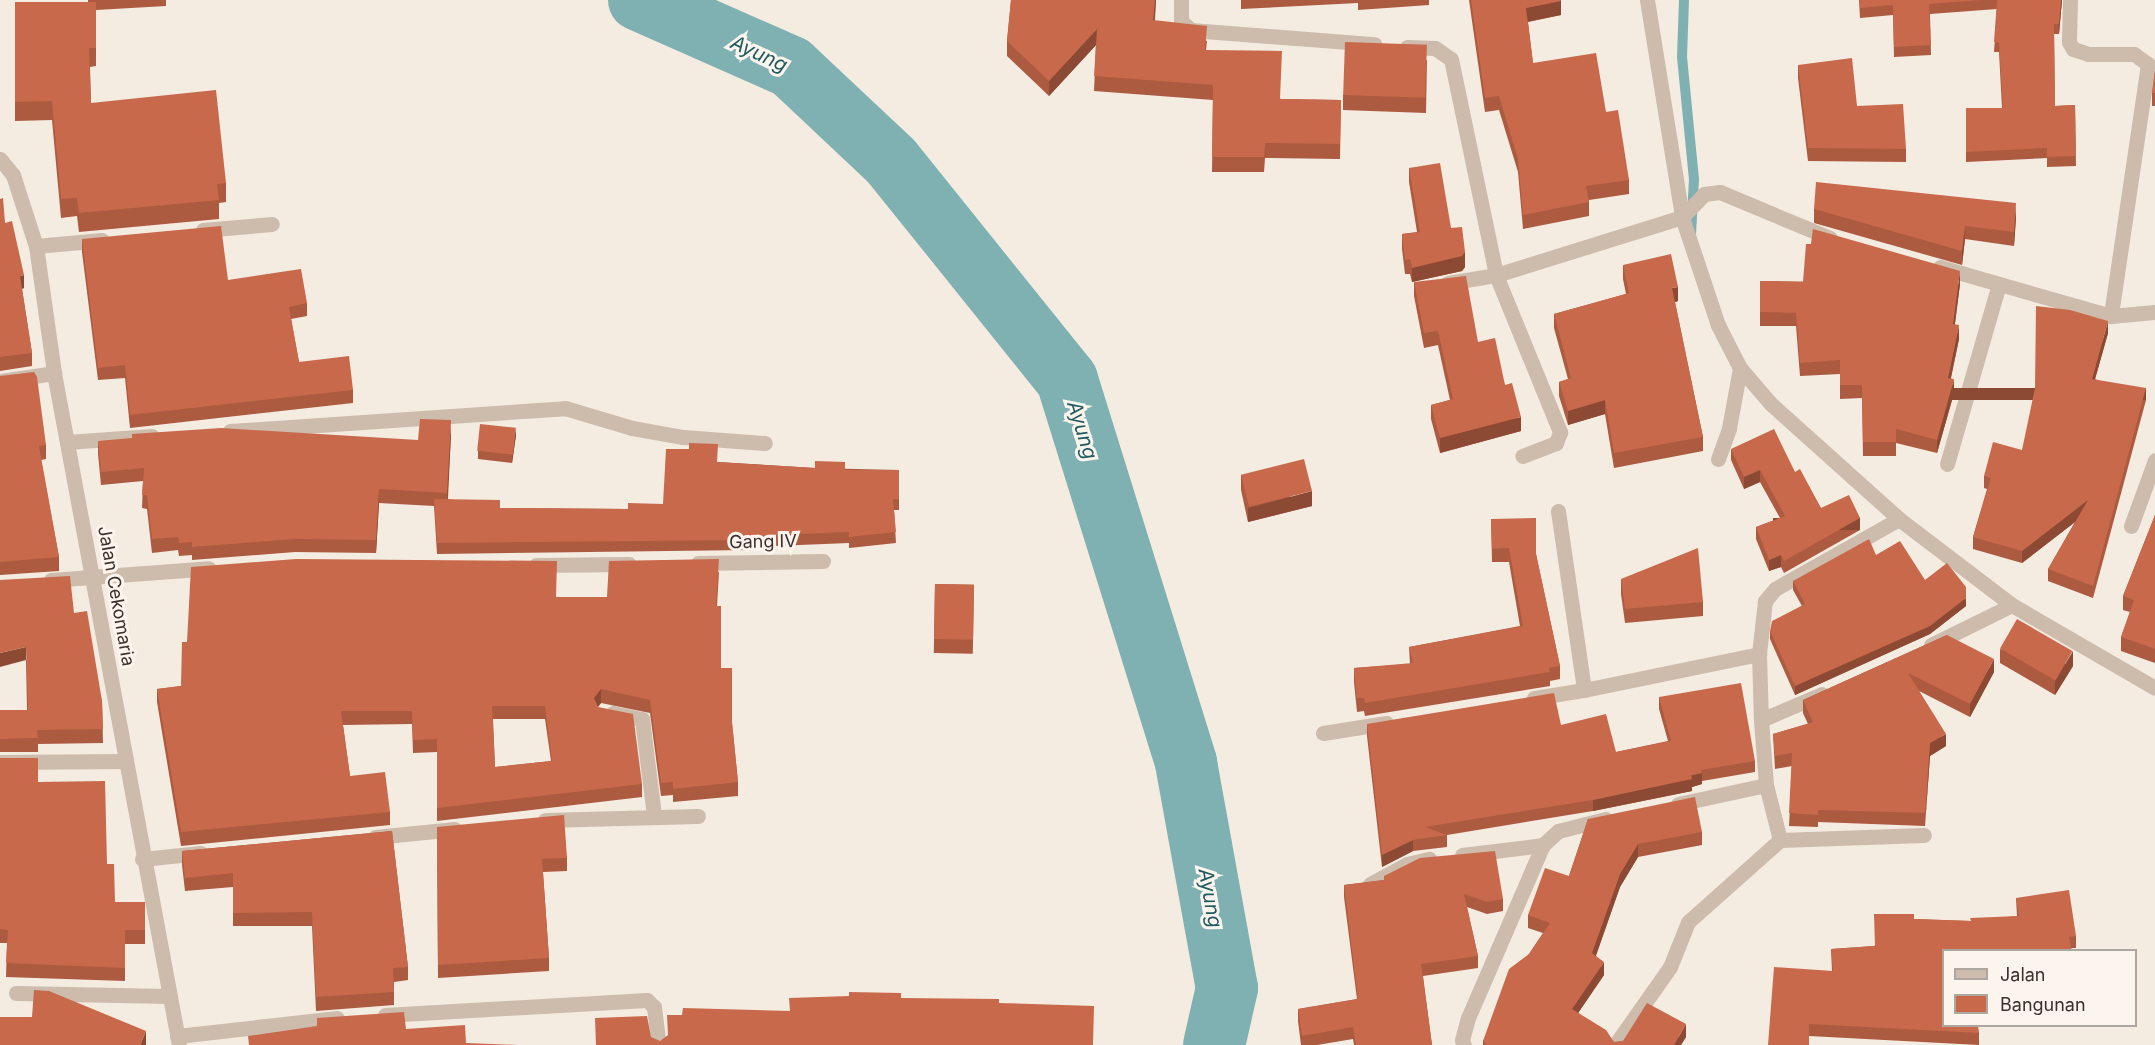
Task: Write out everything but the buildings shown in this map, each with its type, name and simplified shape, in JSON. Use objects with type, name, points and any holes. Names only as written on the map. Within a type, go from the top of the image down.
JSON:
[{"type":"street","points":[[1181,0],[1181,21],[1191,30],[1435,48],[1444,52],[1451,59],[1496,275],[1560,432],[1556,443],[1522,456]]},
{"type":"street","points":[[1647,0],[1682,217],[1718,325],[1740,368],[1771,404],[1899,519],[2012,605],[2155,688]]},
{"type":"street","points":[[2070,0],[2069,42],[2073,49],[2088,54],[2134,54],[2148,64],[2111,316]]},
{"type":"street","name":"Jalan Cekomaria","points":[[0,159],[14,175],[36,246],[54,373],[93,575],[142,859],[178,1040]]},
{"type":"street","points":[[1430,286],[1496,275],[1682,217],[1704,194],[1720,192],[1736,196],[1807,231],[1845,243]]},
{"type":"street","points":[[189,232],[272,224]]},
{"type":"street","points":[[36,246],[118,238]]},
{"type":"street","points":[[1924,263],[2111,316],[2155,312]]},
{"type":"street","points":[[1947,464],[1999,284]]},
{"type":"street","points":[[1718,459],[1729,428],[1740,368]]},
{"type":"street","points":[[0,381],[54,373]]},
{"type":"street","points":[[208,432],[566,408],[632,428],[683,437],[765,443]]},
{"type":"street","points":[[67,442],[173,435]]},
{"type":"street","points":[[2131,526],[2155,460]]},
{"type":"street","points":[[1558,511],[1584,690]]},
{"type":"street","points":[[1780,840],[1766,785],[1759,654],[1762,609],[1770,594],[1899,519]]},
{"type":"street","name":"Gang IV","points":[[684,563],[823,561]]},
{"type":"street","points":[[522,565],[650,563]]},
{"type":"street","points":[[35,581],[224,567]]},
{"type":"street","points":[[1915,652],[2012,605]]},
{"type":"street","points":[[1516,701],[1584,690],[1759,654]]},
{"type":"street","points":[[1761,720],[1842,686]]},
{"type":"street","points":[[604,712],[642,719],[654,816]]},
{"type":"street","points":[[1323,733],[1402,720]]},
{"type":"street","points":[[0,762],[126,761]]},
{"type":"street","points":[[1663,807],[1766,785]]},
{"type":"street","points":[[533,822],[698,816]]},
{"type":"street","points":[[1464,1045],[1462,1040],[1468,1018],[1543,845],[1558,831],[1616,817]]},
{"type":"street","points":[[356,838],[474,827]]},
{"type":"street","points":[[1615,1045],[1670,967],[1688,922],[1780,840],[1924,835]]},
{"type":"street","points":[[1370,884],[1417,860],[1543,845]]},
{"type":"street","points":[[142,859],[213,852]]},
{"type":"street","points":[[16,993],[168,996]]},
{"type":"street","points":[[178,1040],[361,1017],[647,1000],[654,1007],[659,1045]]},
{"type":"waterway","name":"Ayung","points":[[639,0],[791,67],[891,161],[1067,380],[1186,763],[1227,988],[1214,1045]]},
{"type":"waterway","points":[[1684,0],[1682,57],[1694,179],[1691,235]]}]
